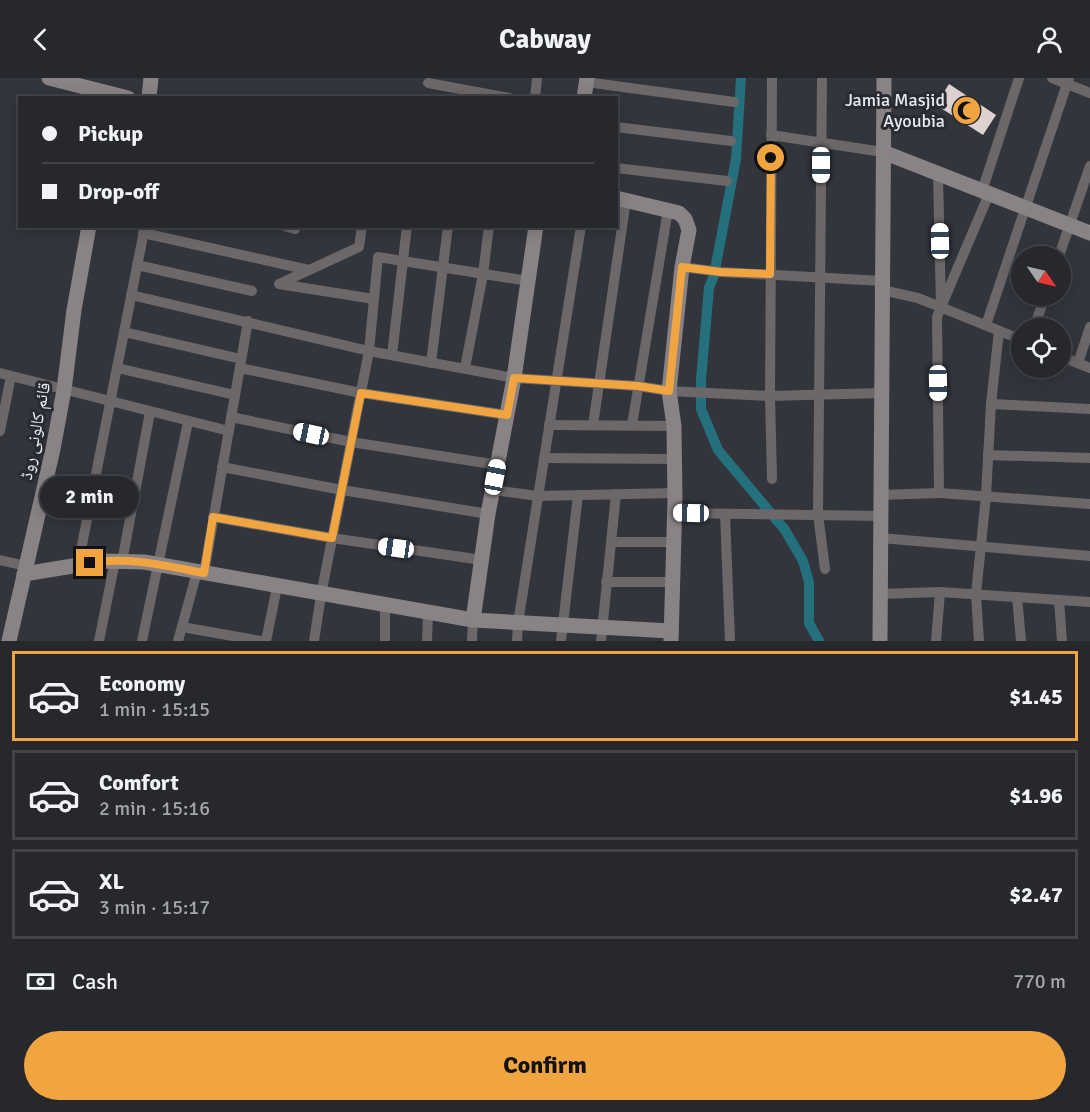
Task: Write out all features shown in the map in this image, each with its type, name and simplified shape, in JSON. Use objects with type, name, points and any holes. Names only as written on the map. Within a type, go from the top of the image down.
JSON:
[{"type":"street","points":[[49,78],[76,81],[119,96]]},
{"type":"street","points":[[149,96],[151,78]]},
{"type":"street","points":[[534,96],[537,78]]},
{"type":"street","points":[[772,78],[770,274],[772,479]]},
{"type":"street","points":[[822,78],[818,514],[825,569]]},
{"type":"street","points":[[880,641],[884,78]]},
{"type":"street","points":[[939,493],[937,317],[985,192],[1019,78]]},
{"type":"street","points":[[1052,78],[1068,81],[1090,93]]},
{"type":"street","points":[[585,96],[587,80],[734,102]]},
{"type":"street","points":[[986,325],[1068,81]]},
{"type":"street","points":[[428,83],[498,96]]},
{"type":"street","points":[[618,127],[731,141]]},
{"type":"street","points":[[771,135],[883,152],[1090,233]]},
{"type":"street","points":[[1063,246],[1090,166]]},
{"type":"street","points":[[618,168],[727,181]]},
{"type":"street","points":[[938,174],[941,307]]},
{"type":"street","points":[[0,560],[25,570],[103,561],[159,565],[385,606],[473,620],[518,623],[561,633],[670,636],[675,493],[674,426],[669,391],[682,267],[689,230],[685,219],[678,213],[621,199],[618,224]]},
{"type":"street","points":[[633,425],[668,210]]},
{"type":"street","name":"قائم کالونی روڈ","points":[[9,641],[53,449],[64,390],[74,310],[90,228]]},
{"type":"street","points":[[362,228],[359,247],[279,284],[374,299]]},
{"type":"street","points":[[392,355],[407,228]]},
{"type":"street","points":[[431,363],[448,228]]},
{"type":"street","points":[[465,368],[483,274],[489,228]]},
{"type":"street","points":[[472,641],[488,514],[514,378],[536,228]]},
{"type":"street","points":[[518,641],[518,623],[581,228]]},
{"type":"street","points":[[593,425],[618,228]]},
{"type":"street","points":[[78,565],[144,230],[309,270]]},
{"type":"street","points":[[314,641],[369,351],[378,257],[528,280]]},
{"type":"street","points":[[137,266],[252,291]]},
{"type":"street","points":[[682,267],[820,276],[882,286],[1011,336]]},
{"type":"street","points":[[131,295],[369,351],[514,378],[720,394],[770,396],[881,393]]},
{"type":"street","points":[[178,641],[200,572],[213,517],[248,321]]},
{"type":"street","points":[[1078,363],[1090,327]]},
{"type":"street","points":[[979,641],[976,594],[999,331]]},
{"type":"street","points":[[124,332],[241,364],[361,393],[507,415]]},
{"type":"street","points":[[1071,360],[1090,368]]},
{"type":"street","points":[[117,368],[235,395]]},
{"type":"street","points":[[0,431],[5,374],[229,431]]},
{"type":"street","points":[[991,404],[1090,409]]},
{"type":"street","points":[[99,641],[150,412]]},
{"type":"street","points":[[231,417],[351,442],[498,465]]},
{"type":"street","points":[[142,641],[188,422]]},
{"type":"street","points":[[549,425],[674,426]]},
{"type":"street","points":[[988,455],[1090,458]]},
{"type":"street","points":[[544,458],[674,459]]},
{"type":"street","points":[[222,468],[488,514]]},
{"type":"street","points":[[493,490],[538,496],[675,493]]},
{"type":"street","points":[[881,495],[939,493],[1090,504]]},
{"type":"street","points":[[601,634],[616,494]]},
{"type":"street","points":[[561,633],[578,495]]},
{"type":"street","points":[[674,513],[881,516]]},
{"type":"street","points":[[726,514],[730,641]]},
{"type":"street","points":[[213,517],[332,538],[482,560]]},
{"type":"street","points":[[881,538],[1090,556]]},
{"type":"street","points":[[611,542],[674,542]]},
{"type":"street","points":[[606,582],[672,582]]},
{"type":"street","points":[[266,641],[278,587]]},
{"type":"street","points":[[880,594],[940,592],[1090,602]]},
{"type":"street","points":[[936,641],[940,592]]},
{"type":"street","points":[[1017,597],[1021,641]]},
{"type":"street","points":[[1059,600],[1062,641]]},
{"type":"street","points":[[385,606],[385,641]]},
{"type":"street","points":[[426,641],[428,613]]},
{"type":"street","points":[[182,627],[224,638],[261,641]]},
{"type":"building","name":"Jamia Masjid Ayoubia","points":[[949,84],[996,115],[983,135],[936,105]]},
{"type":"waterway","points":[[741,78],[736,159],[714,275],[709,288],[701,380],[701,409],[718,450],[785,530],[803,561],[809,582],[809,623],[819,641]]},
{"type":"place","name":"Jamia Masjid Ayoubia","points":[[966,110]]},
{"type":"route","points":[[90,563],[144,562],[204,573],[213,517],[332,538],[361,393],[507,415],[514,378],[638,386],[669,391],[682,267],[721,272],[770,274],[771,158]]}]
